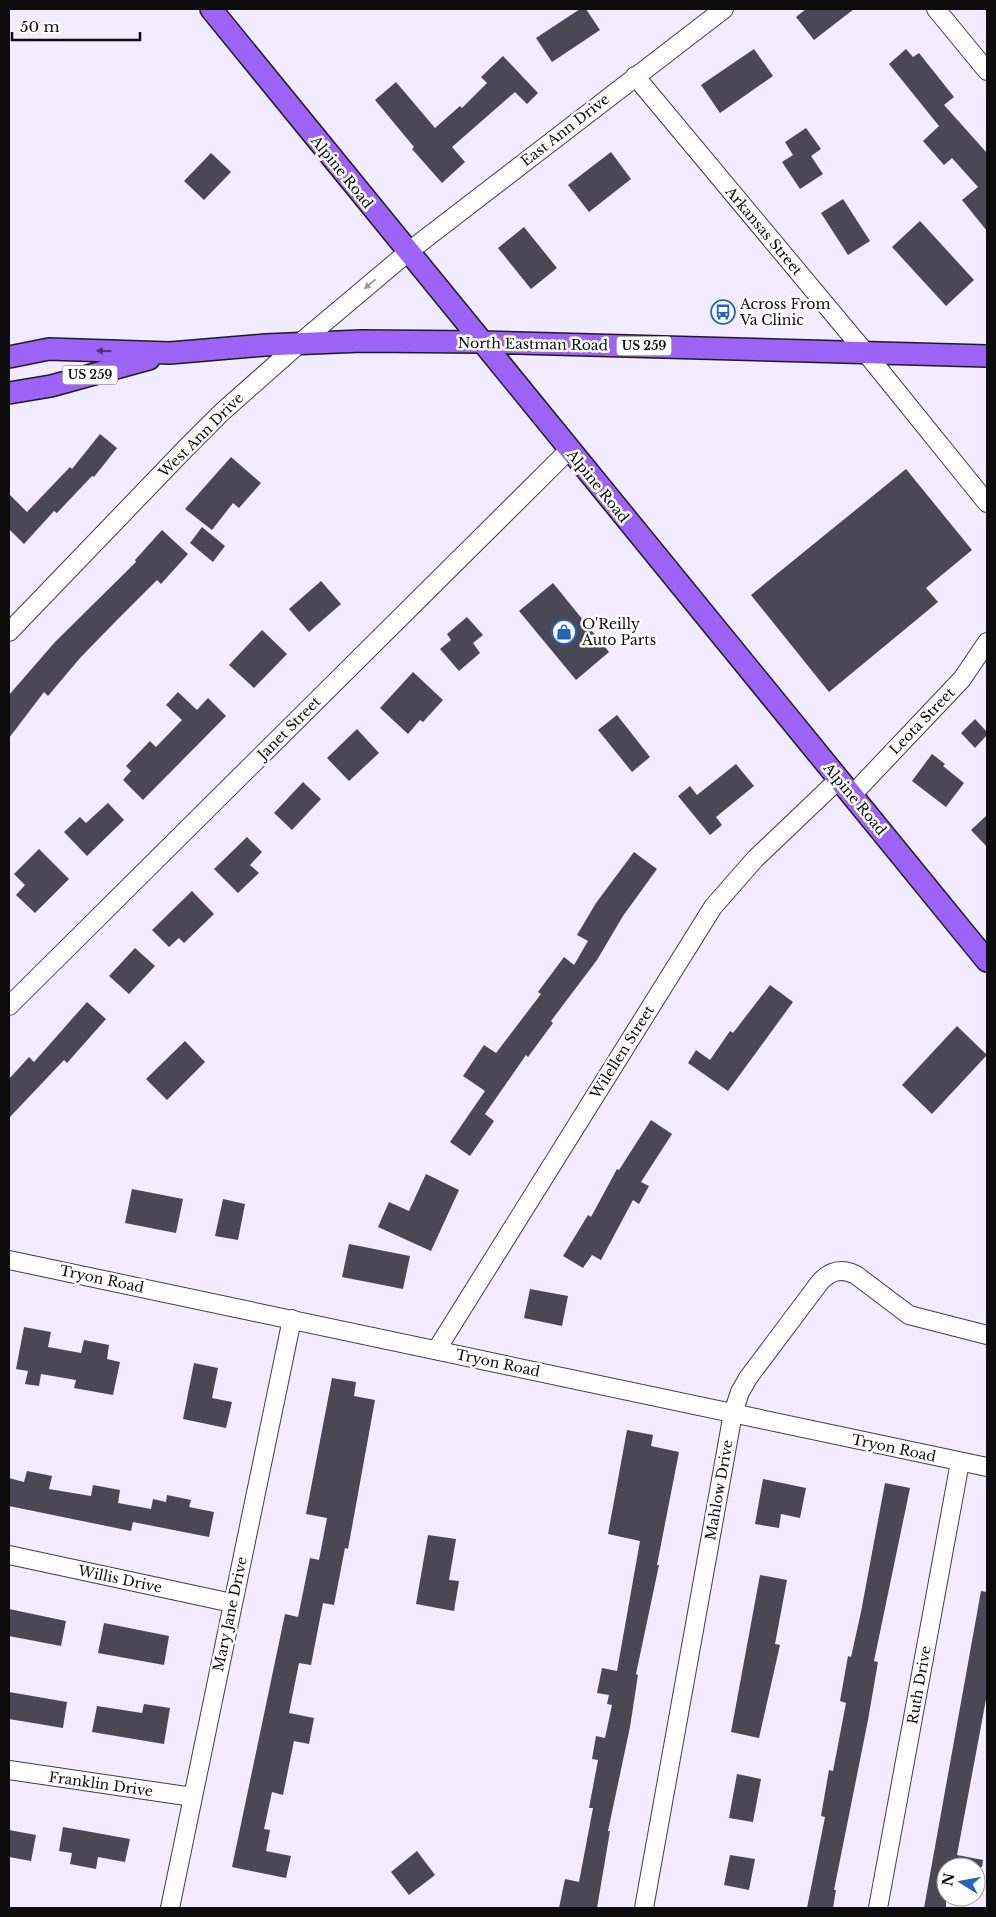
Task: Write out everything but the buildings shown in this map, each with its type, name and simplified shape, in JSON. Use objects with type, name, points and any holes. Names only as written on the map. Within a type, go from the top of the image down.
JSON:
[{"type":"main road","name":"Alpine Road","points":[[211,9],[987,961]]},
{"type":"main road","name":"North Eastman Road","points":[[9,357],[49,349],[170,353],[300,343],[481,342],[987,356]]},
{"type":"main road","name":"North Eastman Road","points":[[9,393],[51,386],[170,353]]},
{"type":"street","name":"East Ann Drive","points":[[408,252],[634,76],[724,9]]},
{"type":"street","points":[[936,9],[987,71]]},
{"type":"street","name":"Arkansas Street","points":[[634,76],[865,352],[987,503]]},
{"type":"street","name":"West Ann Drive","points":[[9,632],[204,430],[300,343],[408,252]]},
{"type":"street","name":"Janet Street","points":[[9,1006],[569,450]]},
{"type":"street","name":"Leota Street","points":[[845,787],[962,679],[987,642]]},
{"type":"street","name":"Wilellen Street","points":[[437,1349],[713,907],[745,869],[845,787]]},
{"type":"street","name":"Tryon Road","points":[[9,1260],[437,1349],[987,1467]]},
{"type":"street","name":"Mahlow Drive","points":[[644,1908],[733,1413],[740,1392],[748,1378],[820,1282],[834,1271],[848,1271],[856,1275],[909,1315],[987,1335]]},
{"type":"street","name":"Mary Jane Drive","points":[[170,1908],[292,1319]]},
{"type":"street","name":"Ruth Drive","points":[[878,1908],[960,1462]]},
{"type":"street","name":"Willis Drive","points":[[9,1555],[232,1603]]},
{"type":"street","name":"Franklin Drive","points":[[9,1770],[193,1797]]},
{"type":"place","name":"Across From Va Clinic","points":[[723,312]]},
{"type":"place","name":"O'Reilly Auto Parts","points":[[564,632]]}]
